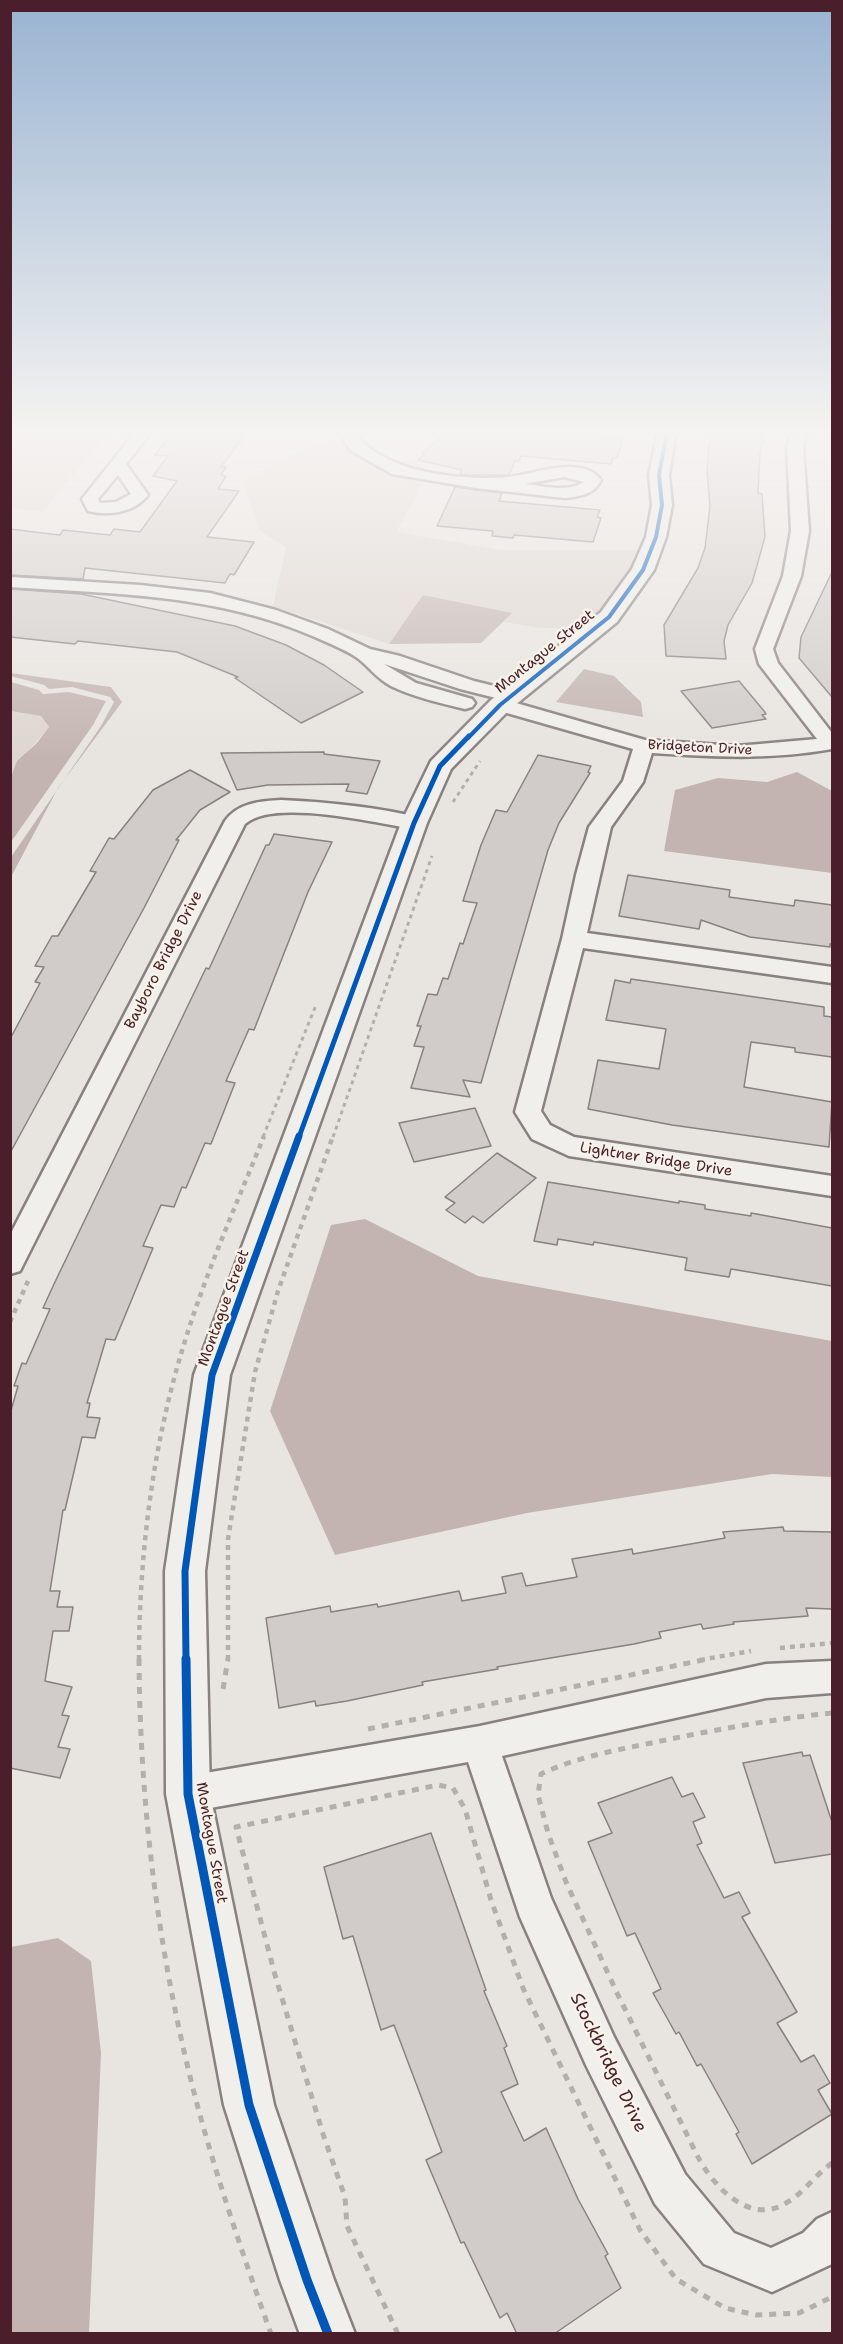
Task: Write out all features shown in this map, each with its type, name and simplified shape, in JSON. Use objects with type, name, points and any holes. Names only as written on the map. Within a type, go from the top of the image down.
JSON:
[{"type":"street","name":"Montague Street","points":[[328,2334],[307,2280],[249,2105],[188,1794],[184,1571],[212,1376],[432,827],[440,765],[501,704],[609,616],[643,570],[655,540]]},
{"type":"street","points":[[798,540],[792,576],[765,649],[769,664],[831,743]]},
{"type":"street","name":"Bridgeton Drive","points":[[10,582],[141,590],[210,598],[270,614],[321,633],[364,654],[393,660],[437,675],[501,704]]},
{"type":"street","name":"Bridgeton Drive","points":[[364,654],[387,678],[421,690],[501,704],[644,746],[737,752],[794,749],[831,743]]},
{"type":"street","points":[[421,690],[437,675]]},
{"type":"street","name":"Lightner Bridge Drive","points":[[644,746],[633,782],[600,827],[587,875],[574,939],[528,1112],[541,1132],[568,1146],[832,1186]]},
{"type":"street","name":"Bayboro Bridge Drive","points":[[10,1263],[236,821],[247,812],[271,806],[297,807],[432,827]]},
{"type":"street","points":[[574,939],[832,975]]},
{"type":"street","points":[[188,1794],[480,1743],[766,1681],[832,1677]]},
{"type":"street","name":"Stockbridge Drive","points":[[480,1743],[534,1903],[600,2051],[670,2189],[719,2249],[772,2270],[818,2248],[832,2234]]},
{"type":"path","points":[[222,1696],[228,1666],[228,1539],[255,1371],[278,1291],[420,894],[432,827],[481,759]]},
{"type":"path","points":[[771,1649],[832,1643]]},
{"type":"path","points":[[357,1732],[727,1654],[760,1650]]},
{"type":"path","points":[[832,1713],[751,1724],[571,1762],[541,1774],[536,1783],[537,1798],[547,1830],[592,1943],[710,2178],[749,2208],[766,2211],[781,2208],[792,2200],[832,2163]]},
{"type":"path","points":[[398,2334],[347,2226],[345,2198],[323,2134],[275,1975],[236,1827],[438,1785],[453,1788],[465,1809],[491,1900],[523,1988],[640,2230],[676,2279],[725,2308],[756,2315],[799,2313],[832,2297]]},
{"type":"shaded area","points":[[275,540],[445,540],[501,550],[642,550],[634,568],[601,614],[578,626],[541,628],[503,622],[511,613],[423,595],[389,644],[273,606],[286,547]]},
{"type":"shaded area","points":[[423,595],[512,613],[481,643],[389,644]]},
{"type":"shaded area","points":[[584,669],[614,676],[641,702],[643,717],[556,702]]},
{"type":"shaded area","points":[[11,673],[111,687],[122,702],[63,781],[101,726],[114,702],[110,697],[72,687],[49,689],[44,685],[11,676]]},
{"type":"shaded area","points":[[11,682],[39,690],[43,694],[69,692],[106,701],[93,725],[11,842],[11,777],[17,761],[37,743],[49,727],[41,716],[11,711]]},
{"type":"shaded area","points":[[11,711],[41,716],[49,727],[23,757],[11,777]]},
{"type":"shaded area","points":[[797,772],[832,791],[832,873],[664,851],[675,790],[718,778],[767,782]]},
{"type":"shaded area","points":[[57,791],[11,877],[11,857]]},
{"type":"shaded area","points":[[365,1219],[478,1276],[832,1341],[832,1477],[772,1474],[527,1513],[335,1555],[270,1411],[331,1225]]},
{"type":"shaded area","points":[[58,1938],[91,1961],[101,2053],[89,2333],[11,2333],[11,1947]]},
{"type":"building","points":[[10,540],[254,542],[234,575],[230,574],[225,583],[85,568],[83,579],[10,575]]},
{"type":"building","points":[[706,540],[764,540],[752,583],[728,625],[724,641],[726,659],[666,656],[664,625],[698,568]]},
{"type":"building","points":[[832,572],[832,697],[799,658],[801,637]]},
{"type":"building","points":[[10,589],[81,594],[235,626],[286,645],[324,665],[363,692],[301,723],[235,678],[238,677],[177,652],[78,641],[75,644],[10,637]]},
{"type":"building","points":[[739,681],[764,711],[766,714],[762,715],[766,719],[712,728],[681,691]]},
{"type":"building","points":[[324,752],[324,754],[380,761],[367,794],[346,791],[349,784],[268,785],[237,790],[221,753]]},
{"type":"building","points":[[538,755],[591,766],[588,772],[590,773],[559,823],[548,850],[481,1083],[463,1080],[470,1097],[411,1088],[424,1047],[414,1046],[421,1026],[417,1026],[428,994],[437,995],[443,978],[448,979],[477,903],[463,901],[481,845],[496,810],[507,812]]},
{"type":"building","points":[[190,770],[230,792],[200,810],[176,840],[179,840],[144,908],[10,1153],[10,1039],[40,983],[35,982],[44,967],[35,966],[52,936],[58,936],[96,872],[90,871],[109,838],[114,839],[153,790]]},
{"type":"building","points":[[274,834],[332,842],[308,892],[254,1030],[249,1029],[226,1081],[235,1083],[211,1144],[205,1143],[186,1188],[182,1187],[174,1207],[161,1205],[143,1246],[153,1248],[115,1340],[106,1339],[87,1403],[90,1403],[87,1417],[100,1418],[95,1438],[82,1437],[65,1510],[63,1510],[50,1591],[60,1591],[57,1607],[73,1607],[69,1631],[53,1631],[45,1681],[72,1687],[62,1715],[69,1716],[58,1747],[70,1749],[60,1778],[10,1768],[10,1414],[18,1386],[14,1386],[22,1363],[26,1364],[50,1309],[43,1308],[54,1284],[206,968],[209,969],[266,845],[269,845]]},
{"type":"building","points":[[628,875],[730,890],[729,897],[794,906],[795,900],[832,905],[832,944],[830,947],[750,937],[701,920],[699,929],[619,916]]},
{"type":"building","points":[[631,979],[824,1007],[824,1016],[832,1017],[832,1057],[795,1052],[795,1048],[751,1042],[744,1087],[832,1102],[829,1147],[672,1125],[588,1109],[598,1060],[659,1069],[666,1029],[606,1020],[615,980],[630,983]]},
{"type":"building","points":[[475,1108],[491,1146],[414,1162],[399,1123]]},
{"type":"building","points":[[497,1153],[536,1178],[483,1223],[473,1216],[465,1223],[446,1210],[455,1203],[445,1197]]},
{"type":"building","points":[[548,1182],[705,1205],[705,1209],[751,1216],[751,1213],[832,1228],[832,1286],[731,1269],[729,1277],[685,1270],[687,1258],[594,1242],[593,1245],[558,1239],[557,1245],[534,1241]]},
{"type":"building","points":[[783,1527],[784,1531],[832,1532],[832,1609],[806,1608],[808,1616],[733,1622],[734,1624],[703,1629],[701,1624],[659,1632],[661,1638],[634,1644],[497,1667],[498,1669],[422,1682],[423,1685],[347,1701],[316,1706],[315,1701],[279,1708],[266,1618],[330,1606],[331,1612],[377,1604],[378,1607],[459,1591],[462,1601],[506,1593],[502,1577],[522,1573],[526,1586],[577,1577],[572,1559],[632,1549],[633,1554],[725,1538],[723,1532]]},
{"type":"building","points":[[802,1752],[803,1756],[810,1755],[832,1822],[832,1854],[775,1863],[743,1763]]},
{"type":"building","points":[[672,1777],[682,1797],[693,1793],[705,1817],[693,1822],[702,1843],[697,1845],[724,1898],[739,1892],[750,1913],[742,1917],[797,2012],[777,2023],[801,2062],[814,2055],[830,2083],[818,2090],[832,2114],[752,2164],[736,2134],[739,2132],[701,2064],[697,2066],[679,2032],[676,2034],[653,1993],[661,1989],[635,1933],[627,1936],[588,1842],[612,1833],[598,1803]]},
{"type":"building","points":[[431,1833],[486,1990],[484,1991],[507,2046],[504,2048],[518,2084],[501,2092],[524,2141],[546,2128],[578,2199],[608,2254],[605,2256],[621,2288],[554,2334],[517,2334],[507,2313],[500,2318],[464,2242],[461,2243],[426,2160],[442,2152],[394,2025],[381,2030],[353,1936],[343,1939],[324,1867]]},
{"type":"cycle path","points":[[328,2334],[307,2280],[249,2105],[188,1794],[185,1571],[212,1375],[414,823],[440,766],[500,705],[609,617],[643,570],[655,540]]}]
